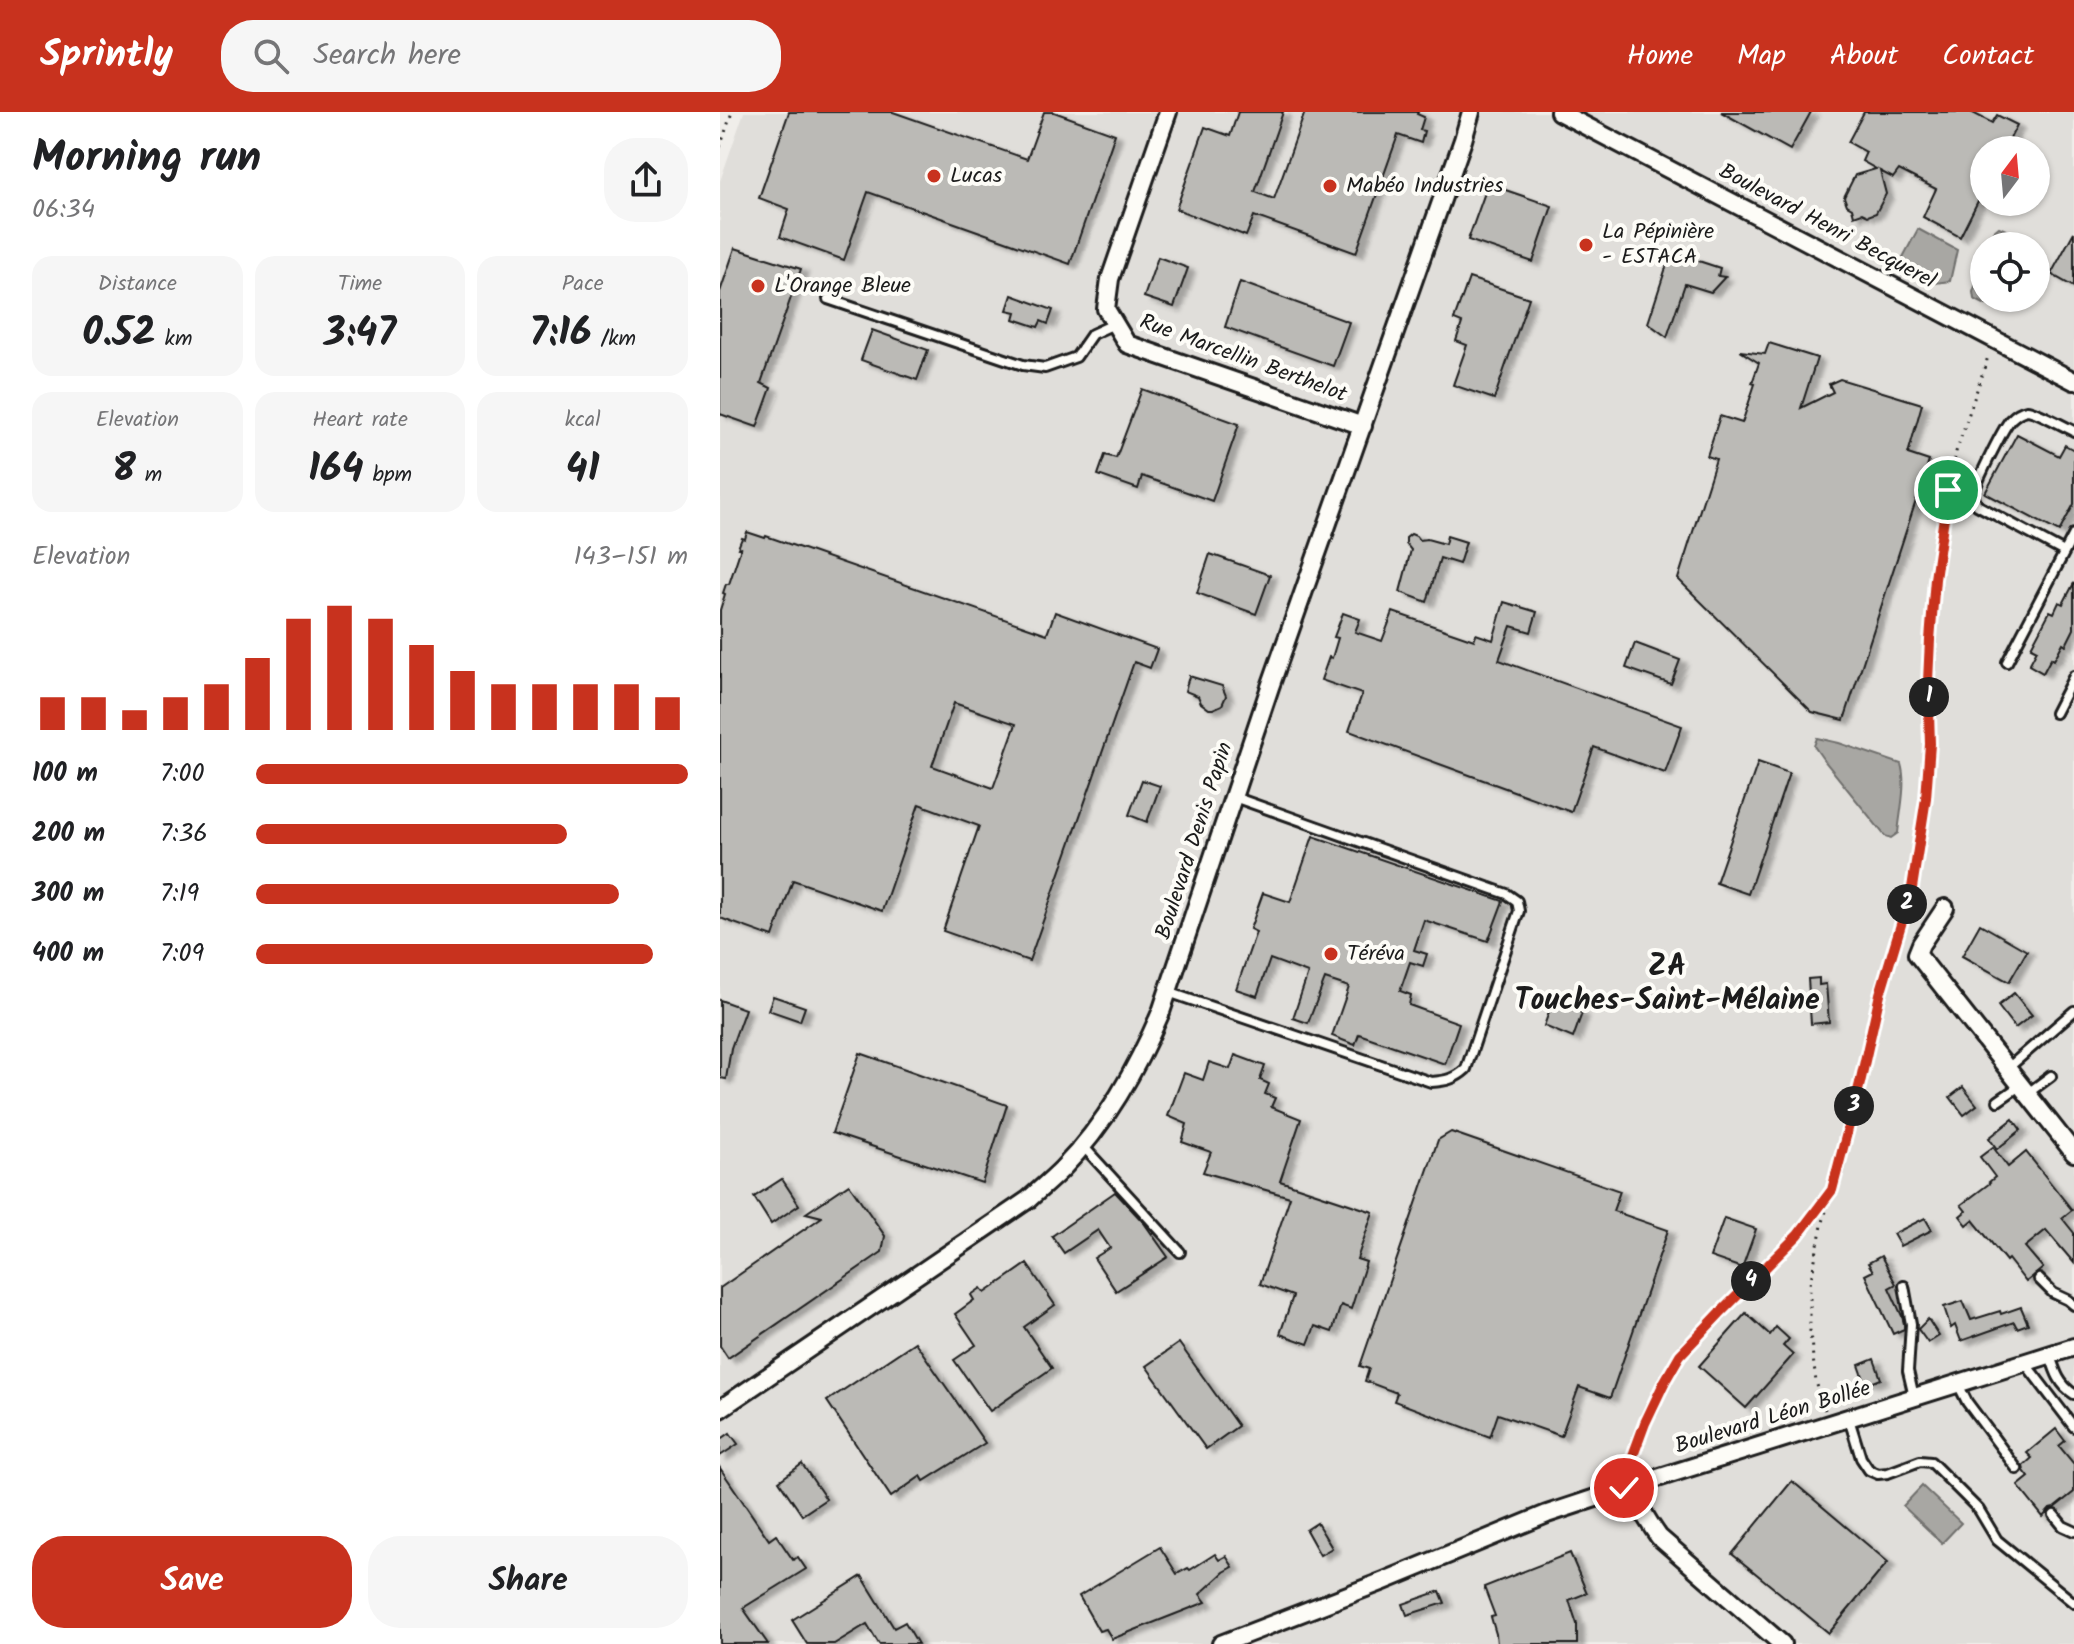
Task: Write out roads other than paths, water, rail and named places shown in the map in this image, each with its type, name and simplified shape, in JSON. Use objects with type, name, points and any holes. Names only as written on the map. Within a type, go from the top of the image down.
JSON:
[{"type":"street","name":"Rue Marcellin Berthelot","points":[[1168,112],[1110,279],[1106,309],[1127,344],[1363,426]]},
{"type":"street","name":"Boulevard Denis Papin","points":[[720,1409],[1029,1199],[1062,1170],[1118,1099],[1143,1055],[1168,992],[1266,700],[1471,112]]},
{"type":"street","name":"Boulevard Henri Becquerel","points":[[1559,112],[2074,381]]},
{"type":"street","points":[[1945,908],[1917,954],[2074,1153]]},
{"type":"street","name":"Boulevard Léon Bollée","points":[[1221,1644],[1547,1514],[2074,1347]]},
{"type":"street","points":[[1630,1486],[1644,1517],[1659,1537],[1782,1644]]},
{"type":"lane","name":"Rue Marcellin Berthelot","points":[[828,299],[1023,365],[1045,368],[1076,357],[1092,334],[1115,324]]},
{"type":"lane","points":[[2064,552],[1977,505],[1973,495],[2003,432],[2016,415],[2031,411],[2074,431]]},
{"type":"lane","points":[[2007,662],[2074,534]]},
{"type":"lane","points":[[2055,713],[2074,676]]},
{"type":"lane","points":[[1168,992],[1431,1082],[1456,1078],[1466,1069],[1519,911],[1517,901],[1507,894],[1234,797]]},
{"type":"lane","points":[[2007,1068],[2074,1011]]},
{"type":"lane","points":[[1998,1101],[2051,1076]]},
{"type":"lane","points":[[1082,1146],[1180,1252]]},
{"type":"lane","points":[[2039,1279],[2053,1293],[2074,1305]]},
{"type":"lane","points":[[1904,1286],[1911,1324],[1908,1371],[1914,1398]]},
{"type":"lane","points":[[2050,1355],[2058,1379],[2074,1394]]},
{"type":"lane","points":[[2025,1363],[2074,1427]]},
{"type":"lane","points":[[1958,1384],[1967,1402],[2017,1469]]},
{"type":"lane","points":[[1849,1418],[1861,1458],[1869,1470],[1878,1474],[1888,1473],[1920,1461],[1931,1462],[1979,1510],[1997,1540],[2074,1603]]},
{"type":"lane","points":[[2054,1515],[2063,1526],[2074,1531]]},
{"type":"place","name":"Lucas","points":[[934,176]]},
{"type":"place","name":"Mabéo Industries","points":[[1330,186]]},
{"type":"place","name":"La Pépinière - ESTACA","points":[[1586,245]]},
{"type":"place","name":"L'Orange Bleue","points":[[758,286]]},
{"type":"place","name":"Téréva","points":[[1331,954]]},
{"type":"district","name":"ZA Touches-Saint-Mélaine","points":[[1667,984]]}]
